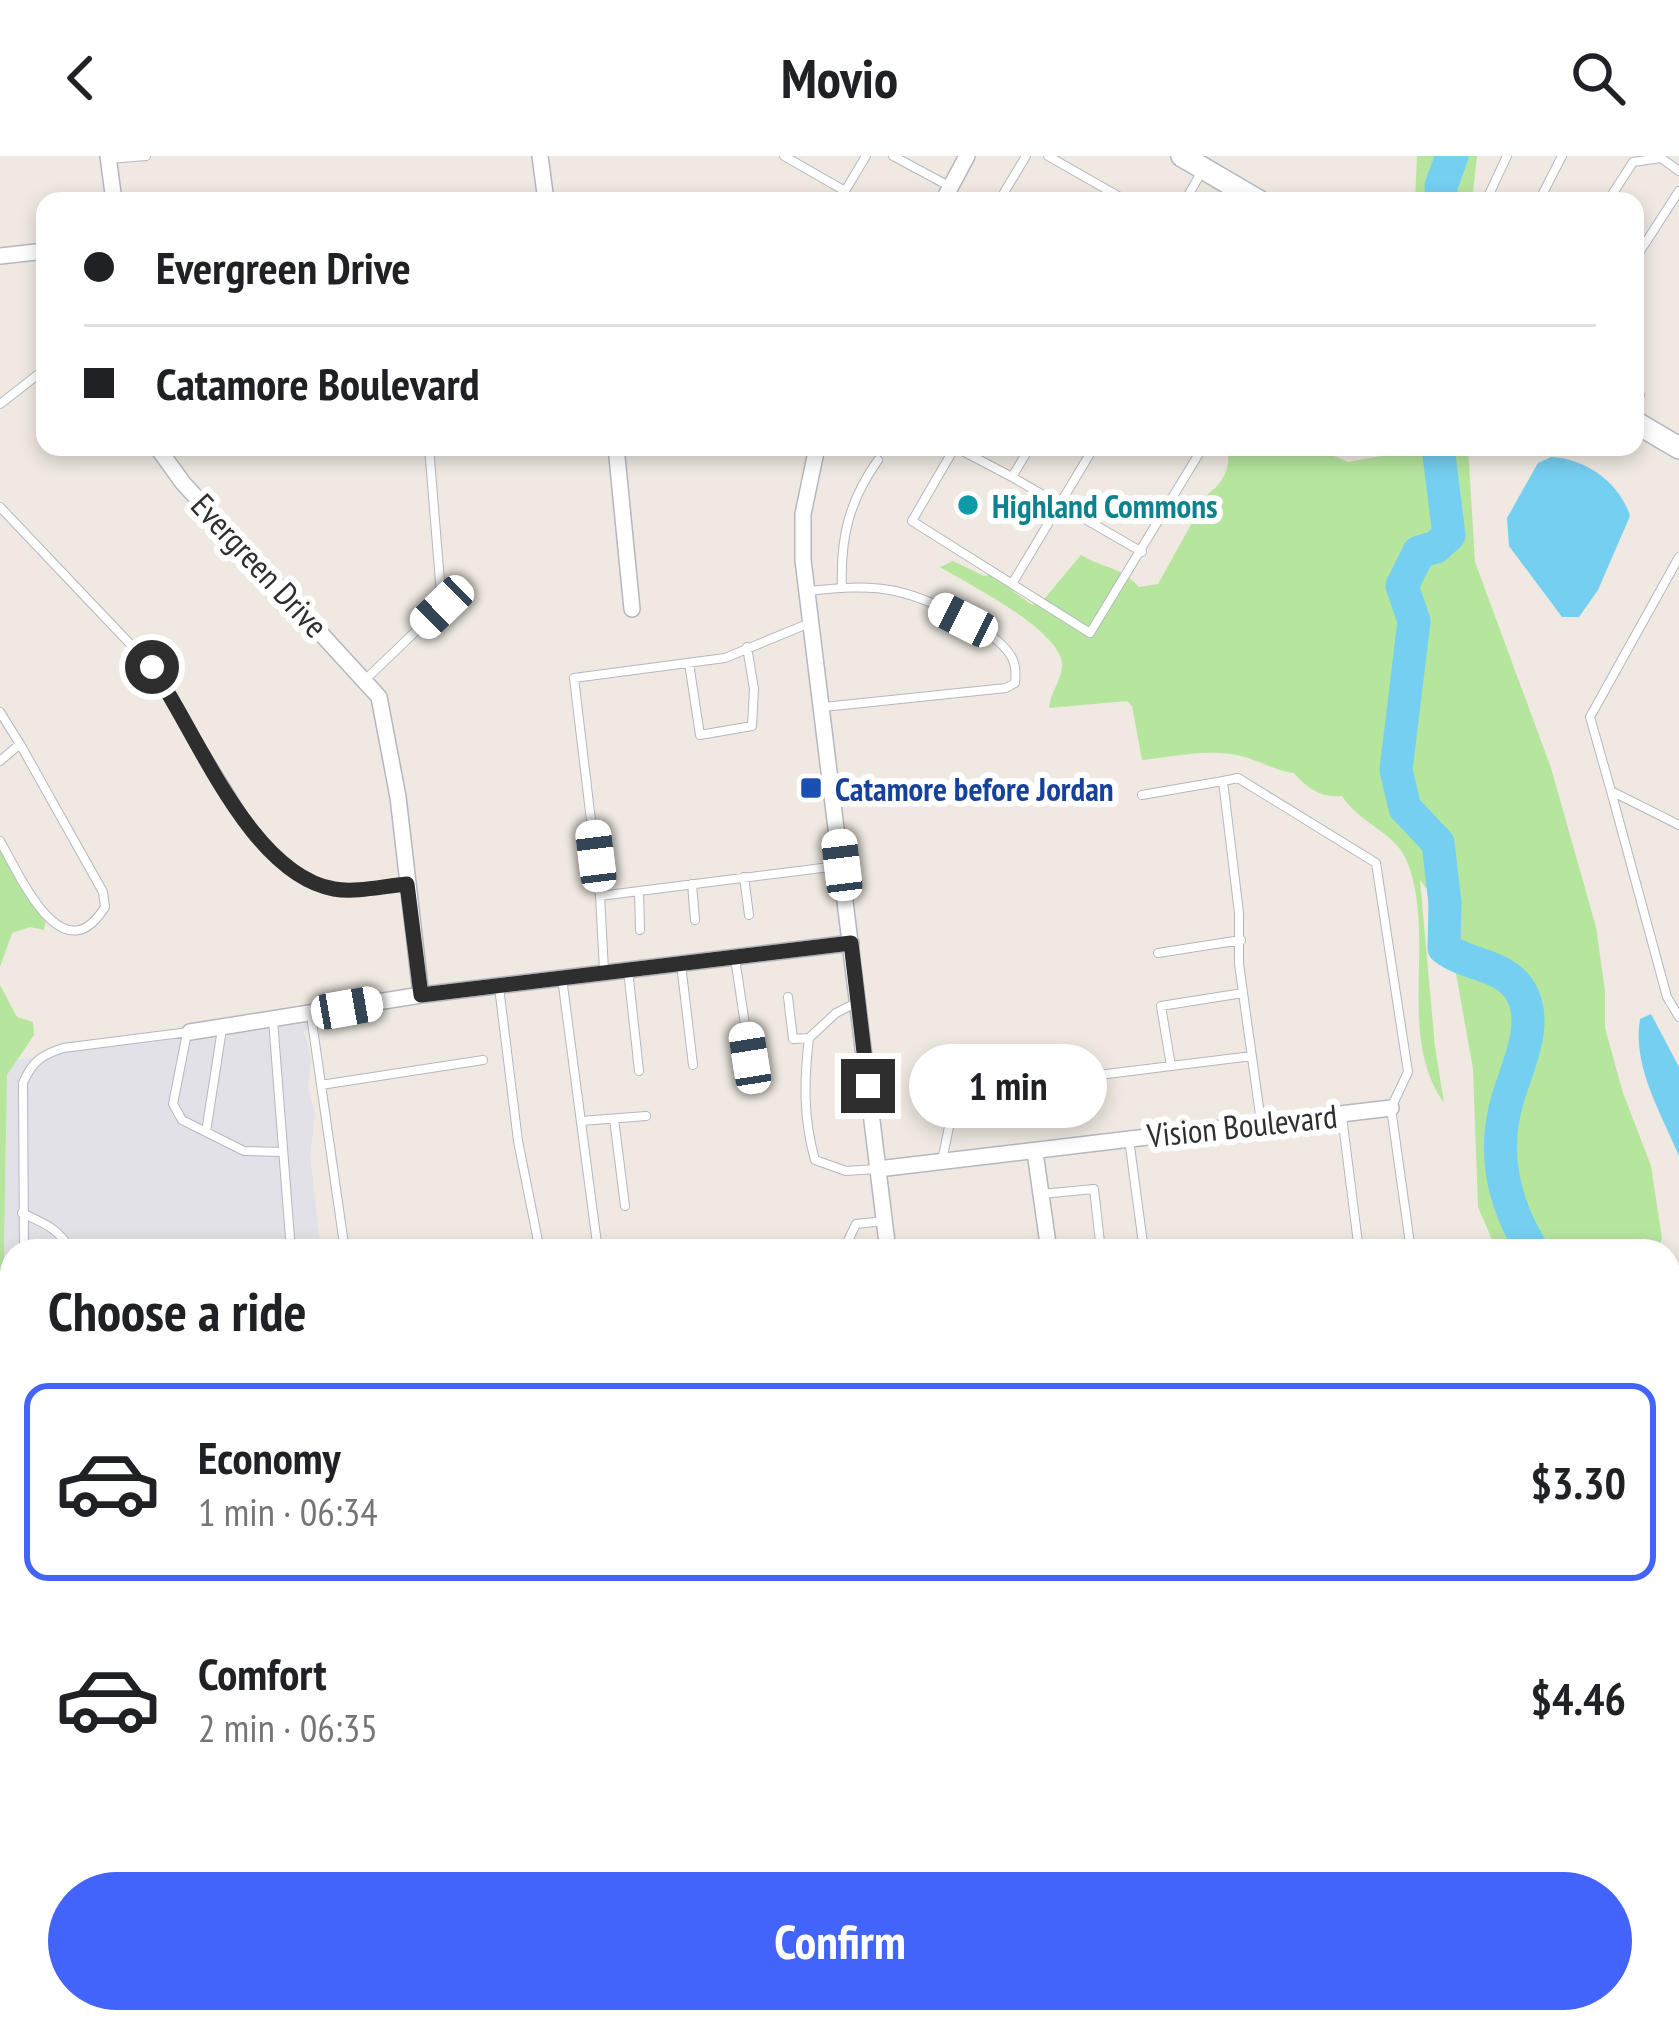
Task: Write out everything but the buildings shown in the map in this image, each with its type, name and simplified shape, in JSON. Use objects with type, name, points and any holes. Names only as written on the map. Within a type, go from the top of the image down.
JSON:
[{"type":"main road","points":[[1195,161],[1245,192]]},
{"type":"main road","points":[[1644,428],[1678,449]]},
{"type":"street","points":[[540,156],[545,192]]},
{"type":"street","points":[[947,192],[967,156]]},
{"type":"street","points":[[108,158],[113,192]]},
{"type":"street","points":[[0,256],[36,252]]},
{"type":"street","name":"Evergreen Drive","points":[[164,456],[379,697],[421,995]]},
{"type":"street","points":[[617,456],[632,609]]},
{"type":"street","points":[[815,456],[803,514],[807,591],[886,1239]]},
{"type":"street","points":[[189,1032],[562,976],[851,943]]},
{"type":"street","name":"Vision Boulevard","points":[[878,1169],[1391,1108]]},
{"type":"street","points":[[1035,1152],[1047,1239]]},
{"type":"lane","points":[[108,158],[146,156]]},
{"type":"lane","points":[[784,156],[845,191],[866,156]]},
{"type":"lane","points":[[892,156],[943,192]]},
{"type":"lane","points":[[1004,192],[1026,156]]},
{"type":"lane","points":[[1048,156],[1111,192]]},
{"type":"lane","points":[[1490,192],[1507,156]]},
{"type":"lane","points":[[1544,192],[1562,156]]},
{"type":"lane","points":[[1614,192],[1633,162],[1661,158],[1679,170]]},
{"type":"lane","points":[[1187,192],[1195,161]]},
{"type":"lane","points":[[1644,246],[1679,191]]},
{"type":"lane","points":[[0,404],[36,377]]},
{"type":"lane","points":[[365,680],[442,607],[430,456]]},
{"type":"lane","points":[[950,456],[912,521],[1090,633],[1197,456]]},
{"type":"lane","points":[[972,456],[1142,552]]},
{"type":"lane","points":[[1012,477],[1025,456]]},
{"type":"lane","points":[[1012,584],[1089,456]]},
{"type":"lane","points":[[842,588],[846,517],[878,460]]},
{"type":"lane","points":[[0,507],[152,667],[263,848],[286,868],[337,890],[407,884]]},
{"type":"lane","points":[[1679,557],[1590,717],[1667,997],[1679,1017]]},
{"type":"lane","points":[[807,591],[894,591],[923,600],[995,638],[1014,659],[1015,683],[985,691],[824,707]]},
{"type":"lane","points":[[604,972],[600,896],[574,678],[725,658],[812,622]]},
{"type":"lane","points":[[689,663],[700,735],[752,726],[754,688],[747,647]]},
{"type":"lane","points":[[0,712],[103,892],[106,907],[97,921],[80,929],[60,929],[47,920],[0,842]]},
{"type":"lane","points":[[0,761],[20,745]]},
{"type":"lane","points":[[1142,795],[1238,778],[1376,863],[1408,1072],[1391,1108],[1409,1239]]},
{"type":"lane","points":[[1223,781],[1261,1123]]},
{"type":"lane","points":[[1611,790],[1679,825]]},
{"type":"lane","points":[[600,896],[842,865]]},
{"type":"lane","points":[[744,877],[749,915]]},
{"type":"lane","points":[[692,884],[695,920]]},
{"type":"lane","points":[[639,891],[640,930]]},
{"type":"lane","points":[[1159,953],[1241,940]]},
{"type":"lane","points":[[734,957],[750,1058]]},
{"type":"lane","points":[[681,963],[693,1065]]},
{"type":"lane","points":[[628,969],[639,1071]]},
{"type":"lane","points":[[562,976],[596,1239]]},
{"type":"lane","points":[[499,985],[518,1142],[538,1239]]},
{"type":"lane","points":[[1171,1066],[1161,1006],[1243,993]]},
{"type":"lane","points":[[788,997],[794,1039],[809,1038],[836,1013],[858,1002]]},
{"type":"lane","points":[[310,1014],[343,1239]]},
{"type":"lane","points":[[273,1020],[290,1239]]},
{"type":"lane","points":[[206,1132],[223,1028]]},
{"type":"lane","points":[[23,1239],[23,1083],[31,1065],[44,1054],[189,1032],[173,1104],[182,1120],[244,1151],[283,1152]]},
{"type":"lane","points":[[809,1038],[804,1088],[814,1160],[846,1171],[878,1169]]},
{"type":"lane","points":[[942,1162],[953,1106],[971,1091],[1252,1056]]},
{"type":"lane","points":[[321,1085],[483,1060]]},
{"type":"lane","points":[[1342,1113],[1358,1239]]},
{"type":"lane","points":[[581,1121],[646,1116]]},
{"type":"lane","points":[[614,1119],[625,1206]]},
{"type":"lane","points":[[1129,1137],[1142,1239]]},
{"type":"lane","points":[[1041,1194],[1094,1189],[1100,1239]]},
{"type":"lane","points":[[22,1213],[64,1239]]},
{"type":"lane","points":[[849,1239],[856,1224],[884,1221]]},
{"type":"shaded area","points":[[318,1012],[319,1021],[304,1032],[311,1058],[308,1085],[315,1115],[310,1155],[320,1239],[4,1239],[7,1075],[16,1060]]},
{"type":"green space","points":[[1417,156],[1477,156],[1473,192],[1415,192]]},
{"type":"green space","points":[[1227,456],[1334,456],[1348,462],[1382,456],[1469,456],[1475,562],[1551,768],[1596,927],[1605,1028],[1651,1166],[1662,1239],[1492,1239],[1478,1207],[1473,1069],[1454,962],[1438,904],[1420,880],[1444,1103],[1422,1046],[1419,919],[1415,888],[1401,850],[1342,796],[1321,794],[1294,773],[1230,754],[1142,760],[1132,706],[1127,701],[1049,708],[1062,668],[1056,649],[1010,608],[940,567],[953,561],[984,576],[998,573],[1032,605],[1045,598],[1081,555],[1118,571],[1139,587],[1158,584],[1208,494],[1225,473]]},
{"type":"green space","points":[[0,842],[46,919],[44,930],[30,927],[12,933],[0,967]]},
{"type":"green space","points":[[0,985],[17,1017],[33,1022],[34,1035],[7,1075],[4,1239],[0,1239]]},
{"type":"water","points":[[1551,457],[1600,474],[1618,493],[1630,516],[1598,590],[1579,617],[1562,617],[1509,546],[1507,518],[1538,463]]},
{"type":"water","points":[[1651,1014],[1679,1067],[1679,1156],[1640,1054],[1640,1019]]},
{"type":"waterway","points":[[1441,192],[1452,156]]},
{"type":"waterway","points":[[1439,456],[1449,535],[1436,547],[1419,552],[1402,586],[1414,621],[1396,770],[1405,808],[1438,843],[1444,948],[1506,976],[1521,992],[1526,1006],[1527,1035],[1505,1109],[1501,1165],[1509,1201],[1527,1239]]},
{"type":"place","name":"Highland Commons","points":[[968,505]]},
{"type":"place","name":"Catamore before Jordan","points":[[811,788]]},
{"type":"route","points":[[152,667],[244,820],[263,848],[286,868],[337,890],[407,884],[421,995],[851,943],[868,1086]]}]
